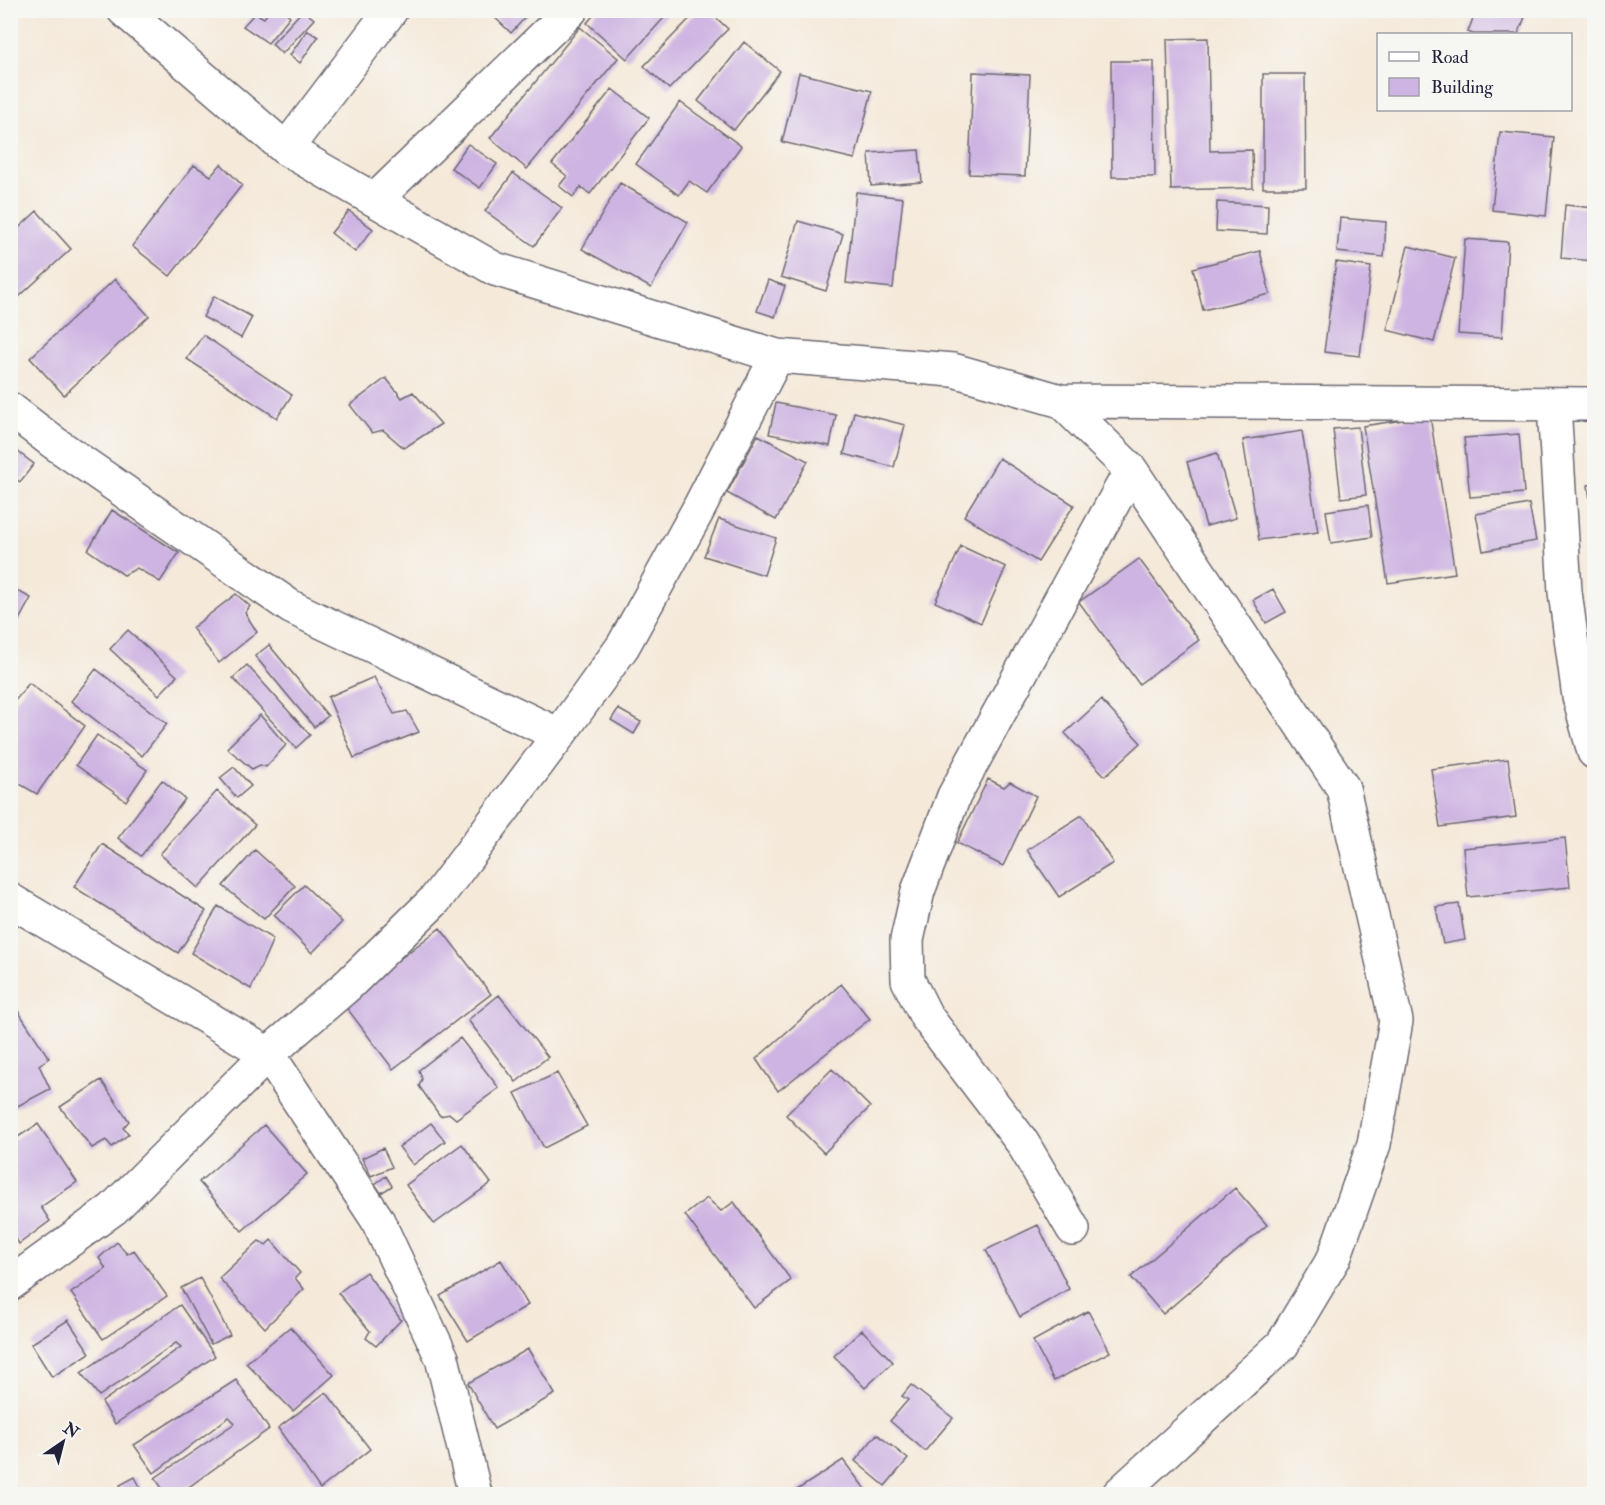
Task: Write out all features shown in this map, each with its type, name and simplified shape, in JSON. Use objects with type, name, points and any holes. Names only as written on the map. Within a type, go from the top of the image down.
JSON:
[{"type":"street","points":[[124,10],[286,149],[495,269],[777,356],[953,370],[1061,401],[1594,404]]},
{"type":"street","points":[[286,149],[392,10]]},
{"type":"street","points":[[375,200],[571,10]]},
{"type":"street","points":[[10,1284],[113,1209],[268,1054],[348,986],[435,900],[623,646],[697,512],[777,356]]},
{"type":"street","points":[[1061,401],[1131,470],[1343,788],[1396,1021],[1374,1144],[1334,1258],[1282,1345],[1119,1494]]},
{"type":"street","points":[[1554,404],[1565,592],[1579,697],[1594,752]]},
{"type":"street","points":[[10,409],[53,442],[291,607],[559,735]]},
{"type":"street","points":[[1073,1229],[1022,1142],[926,1016],[908,980],[907,940],[918,891],[954,796],[1131,470]]},
{"type":"street","points":[[10,900],[268,1054],[378,1219],[441,1358],[475,1494]]},
{"type":"building","points":[[270,10],[283,10],[290,16],[268,43],[243,26],[255,13],[264,18]]},
{"type":"building","points":[[303,10],[314,19],[282,54],[272,44]]},
{"type":"building","points":[[487,10],[532,10],[511,33]]},
{"type":"building","points":[[598,10],[671,10],[627,59],[587,23]]},
{"type":"building","points":[[698,10],[708,10],[728,29],[669,89],[644,66]]},
{"type":"building","points":[[1476,10],[1528,10],[1518,33],[1468,32]]},
{"type":"building","points":[[580,27],[618,58],[527,169],[490,138]]},
{"type":"building","points":[[307,30],[318,37],[300,63],[290,55]]},
{"type":"building","points":[[1208,38],[1210,151],[1252,150],[1253,188],[1171,190],[1167,39]]},
{"type":"building","points":[[744,42],[780,71],[734,130],[698,101]]},
{"type":"building","points":[[1111,61],[1154,61],[1155,177],[1112,177]]},
{"type":"building","points":[[973,72],[1030,75],[1025,176],[969,174]]},
{"type":"building","points":[[799,73],[872,91],[855,159],[782,142]]},
{"type":"building","points":[[1263,74],[1305,74],[1306,188],[1263,188]]},
{"type":"building","points":[[612,89],[649,118],[590,194],[581,187],[573,197],[559,186],[567,176],[552,164]]},
{"type":"building","points":[[680,102],[741,146],[707,193],[689,181],[679,195],[636,164]]},
{"type":"building","points":[[1500,132],[1554,137],[1546,216],[1492,210]]},
{"type":"building","points":[[468,144],[497,164],[480,188],[451,168]]},
{"type":"building","points":[[919,150],[922,182],[871,186],[869,153]]},
{"type":"building","points":[[221,164],[242,185],[170,276],[132,246],[194,165],[211,176]]},
{"type":"building","points":[[513,173],[562,208],[534,246],[485,211]]},
{"type":"building","points":[[620,183],[688,222],[651,288],[582,249]]},
{"type":"building","points":[[856,192],[903,198],[893,288],[846,283]]},
{"type":"building","points":[[1217,202],[1268,205],[1267,234],[1216,231]]},
{"type":"building","points":[[1565,205],[1594,208],[1594,261],[1561,258]]},
{"type":"building","points":[[37,211],[71,249],[10,305],[10,236]]},
{"type":"building","points":[[349,211],[373,229],[355,252],[331,233]]},
{"type":"building","points":[[1340,218],[1386,222],[1384,257],[1337,252]]},
{"type":"building","points":[[798,221],[843,234],[826,291],[781,277]]},
{"type":"building","points":[[1465,239],[1508,242],[1502,337],[1458,334]]},
{"type":"building","points":[[1408,246],[1455,258],[1434,342],[1387,330]]},
{"type":"building","points":[[1260,251],[1270,294],[1203,310],[1193,268]]},
{"type":"building","points":[[1336,262],[1371,267],[1360,356],[1324,352]]},
{"type":"building","points":[[115,279],[149,316],[64,395],[30,358]]},
{"type":"building","points":[[768,280],[785,286],[775,317],[757,311]]},
{"type":"building","points":[[214,296],[252,317],[241,338],[203,317]]},
{"type":"building","points":[[203,335],[292,395],[277,418],[187,359]]},
{"type":"building","points":[[386,378],[402,398],[413,392],[441,424],[404,448],[383,430],[372,433],[350,405]]},
{"type":"building","points":[[776,403],[836,415],[830,446],[769,434]]},
{"type":"building","points":[[854,412],[905,425],[894,467],[844,454]]},
{"type":"building","points":[[1430,416],[1455,573],[1388,583],[1363,426]]},
{"type":"building","points":[[1358,427],[1366,495],[1341,498],[1333,429]]},
{"type":"building","points":[[1302,431],[1318,532],[1259,540],[1243,440]]},
{"type":"building","points":[[1519,434],[1524,493],[1470,497],[1464,438]]},
{"type":"building","points":[[758,435],[808,461],[776,520],[727,493]]},
{"type":"building","points":[[10,446],[34,464],[20,482],[10,474]]},
{"type":"building","points":[[1217,453],[1236,518],[1206,526],[1187,462]]},
{"type":"building","points":[[999,458],[1074,505],[1038,562],[964,516]]},
{"type":"building","points":[[1594,484],[1594,520],[1593,520],[1588,485]]},
{"type":"building","points":[[1529,504],[1536,541],[1483,551],[1476,514]]},
{"type":"building","points":[[1368,505],[1372,537],[1331,543],[1326,511]]},
{"type":"building","points":[[112,510],[179,553],[160,582],[137,568],[124,575],[88,550]]},
{"type":"building","points":[[719,519],[776,538],[764,575],[704,556]]},
{"type":"building","points":[[961,546],[1006,567],[981,623],[935,602]]},
{"type":"building","points":[[1139,559],[1199,640],[1139,684],[1079,602]]},
{"type":"building","points":[[10,587],[31,598],[15,627],[10,624]]},
{"type":"building","points":[[1273,589],[1286,612],[1266,623],[1253,600]]},
{"type":"building","points":[[236,594],[250,606],[245,613],[257,632],[219,663],[192,628]]},
{"type":"building","points":[[128,630],[177,676],[159,695],[110,649]]},
{"type":"building","points":[[269,645],[328,716],[314,727],[255,656]]},
{"type":"building","points":[[247,665],[310,735],[296,748],[233,678]]},
{"type":"building","points":[[96,669],[167,724],[142,756],[71,701]]},
{"type":"building","points":[[374,677],[394,714],[407,711],[419,732],[354,758],[328,697]]},
{"type":"building","points":[[29,683],[85,726],[37,794],[11,779],[14,773],[10,770],[10,707]]},
{"type":"building","points":[[1101,700],[1141,743],[1105,776],[1065,733]]},
{"type":"building","points":[[618,709],[641,722],[634,734],[611,720]]},
{"type":"building","points":[[260,715],[286,745],[266,767],[260,765],[252,769],[227,748]]},
{"type":"building","points":[[97,735],[147,770],[126,801],[76,765]]},
{"type":"building","points":[[1508,759],[1516,817],[1440,827],[1431,769]]},
{"type":"building","points":[[234,767],[251,786],[237,798],[220,778]]},
{"type":"building","points":[[988,779],[1004,787],[1010,782],[1036,796],[1003,866],[957,843]]},
{"type":"building","points":[[162,780],[185,799],[141,856],[118,838]]},
{"type":"building","points":[[217,791],[255,825],[198,888],[160,854]]},
{"type":"building","points":[[1082,815],[1113,863],[1059,897],[1027,850]]},
{"type":"building","points":[[1565,838],[1570,887],[1468,897],[1463,848]]},
{"type":"building","points":[[102,844],[206,911],[178,953],[74,887]]},
{"type":"building","points":[[255,850],[295,886],[264,919],[223,886]]},
{"type":"building","points":[[304,885],[342,922],[312,953],[274,915]]},
{"type":"building","points":[[1459,904],[1465,940],[1443,944],[1436,907]]},
{"type":"building","points":[[218,906],[273,939],[251,989],[191,953]]},
{"type":"building","points":[[440,928],[491,994],[393,1069],[343,1003]]},
{"type":"building","points":[[841,984],[870,1019],[778,1091],[756,1059]]},
{"type":"building","points":[[499,995],[548,1057],[516,1082],[468,1020]]},
{"type":"building","points":[[16,1008],[49,1058],[39,1065],[50,1089],[10,1110],[10,1011]]},
{"type":"building","points":[[460,1038],[499,1088],[456,1119],[450,1114],[440,1116],[419,1086],[422,1079],[419,1070]]},
{"type":"building","points":[[832,1069],[870,1107],[824,1153],[786,1115]]},
{"type":"building","points":[[557,1073],[587,1126],[544,1148],[515,1093]]},
{"type":"building","points":[[101,1080],[129,1121],[123,1128],[129,1134],[112,1147],[106,1140],[92,1148],[60,1107]]},
{"type":"building","points":[[431,1123],[445,1141],[413,1165],[399,1147]]},
{"type":"building","points":[[38,1124],[77,1182],[41,1207],[50,1221],[19,1244],[10,1229],[10,1142]]},
{"type":"building","points":[[264,1125],[307,1174],[242,1231],[199,1182]]},
{"type":"building","points":[[462,1144],[491,1183],[434,1224],[406,1185]]},
{"type":"building","points":[[383,1148],[392,1167],[371,1176],[362,1158]]},
{"type":"building","points":[[386,1176],[392,1186],[381,1193],[375,1184]]},
{"type":"building","points":[[1235,1188],[1267,1225],[1163,1314],[1131,1277]]},
{"type":"building","points":[[707,1198],[721,1211],[734,1202],[791,1280],[754,1308],[685,1215]]},
{"type":"building","points":[[1038,1225],[1069,1289],[1020,1317],[986,1250]]},
{"type":"building","points":[[271,1240],[300,1273],[295,1278],[304,1289],[265,1328],[219,1278],[259,1241],[266,1245]]},
{"type":"building","points":[[117,1242],[127,1254],[134,1250],[167,1296],[103,1339],[71,1293],[106,1269],[99,1258]]},
{"type":"building","points":[[501,1260],[528,1305],[468,1341],[440,1296]]},
{"type":"building","points":[[366,1272],[401,1320],[376,1346],[366,1338],[370,1331],[338,1293]]},
{"type":"building","points":[[200,1278],[230,1335],[211,1344],[181,1288]]},
{"type":"building","points":[[180,1305],[215,1356],[115,1424],[102,1402],[181,1347],[176,1343],[99,1396],[81,1373]]},
{"type":"building","points":[[1088,1311],[1110,1352],[1054,1381],[1033,1341]]},
{"type":"building","points":[[68,1320],[90,1353],[52,1377],[31,1344]]},
{"type":"building","points":[[290,1327],[334,1375],[293,1411],[246,1363]]},
{"type":"building","points":[[862,1330],[893,1362],[865,1388],[834,1356]]},
{"type":"building","points":[[528,1349],[555,1394],[494,1429],[468,1383]]},
{"type":"building","points":[[236,1380],[269,1429],[179,1494],[166,1494],[155,1478],[235,1423],[229,1417],[154,1473],[134,1445]]},
{"type":"building","points":[[911,1385],[953,1418],[925,1451],[890,1421],[908,1400],[902,1396]]},
{"type":"building","points":[[326,1392],[370,1449],[320,1489],[278,1428]]},
{"type":"building","points":[[877,1434],[908,1459],[885,1486],[855,1461]]},
{"type":"building","points":[[843,1460],[869,1494],[800,1494],[797,1490]]},
{"type":"building","points":[[135,1477],[144,1494],[125,1494],[120,1485]]}]
